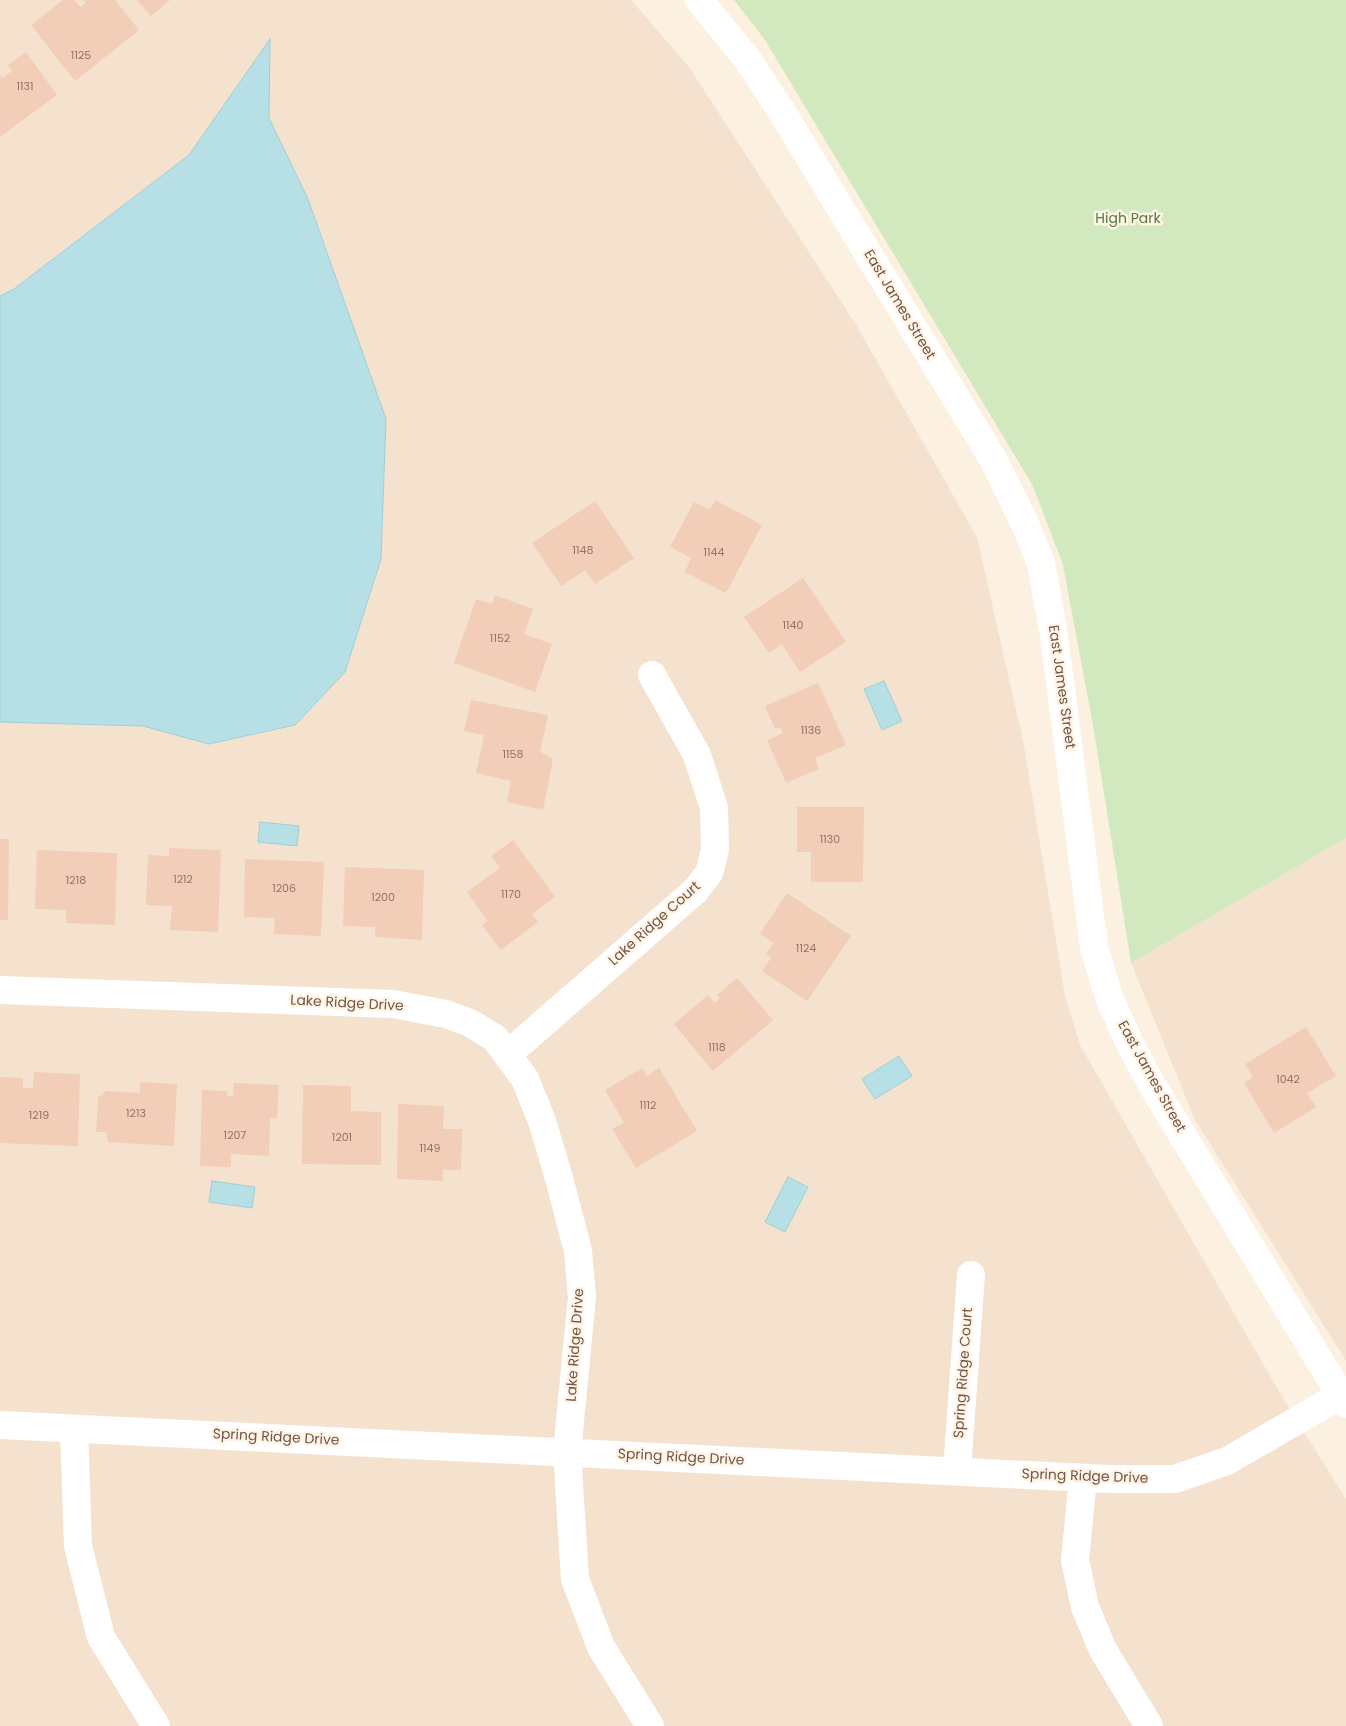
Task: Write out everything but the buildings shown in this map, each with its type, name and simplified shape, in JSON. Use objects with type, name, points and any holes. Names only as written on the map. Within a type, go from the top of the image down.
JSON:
[{"type":"street","name":"East James Street","points":[[699,0],[748,60],[785,117],[993,459],[1026,526],[1041,563],[1054,635],[1094,947],[1109,997],[1130,1044],[1152,1084],[1343,1400]]},
{"type":"street","name":"Lake Ridge Court","points":[[507,1055],[695,892],[709,873],[715,850],[714,808],[697,755],[652,675]]},
{"type":"street","name":"Lake Ridge Drive","points":[[0,990],[392,1004],[446,1014],[470,1023],[495,1038],[525,1079],[542,1121],[578,1251],[582,1297],[567,1452],[575,1579],[601,1647],[650,1726]]},
{"type":"street","name":"Spring Ridge Court","points":[[957,1471],[971,1275]]},
{"type":"street","name":"Spring Ridge Drive","points":[[0,1425],[1083,1478],[1175,1479],[1227,1461],[1343,1400]]},
{"type":"street","points":[[74,1429],[78,1546],[101,1637],[156,1726]]},
{"type":"street","points":[[1083,1478],[1075,1560],[1086,1607],[1103,1650],[1149,1726]]},
{"type":"shaded area","points":[[0,0],[631,0],[689,67],[855,323],[977,537],[1024,745],[1065,996],[1080,1045],[1284,1400],[1346,1499],[1346,1726],[0,1726]]},
{"type":"shaded area","points":[[1346,838],[1346,1361],[1195,1120],[1131,963]]},
{"type":"green space","name":"High Park","points":[[734,0],[1346,0],[1346,838],[1131,963],[1094,731],[1063,565],[1033,486],[765,40]]},
{"type":"water","points":[[270,39],[269,118],[308,199],[386,419],[381,559],[345,672],[295,725],[209,744],[143,726],[0,722],[0,296],[14,289],[189,155]]},
{"type":"water","points":[[884,681],[902,721],[882,730],[864,689]]},
{"type":"water","points":[[260,822],[299,826],[297,846],[258,842]]},
{"type":"water","points":[[899,1056],[912,1076],[875,1099],[862,1079]]},
{"type":"water","points":[[788,1177],[808,1187],[785,1232],[765,1222]]},
{"type":"water","points":[[212,1181],[255,1187],[252,1208],[209,1202]]}]
